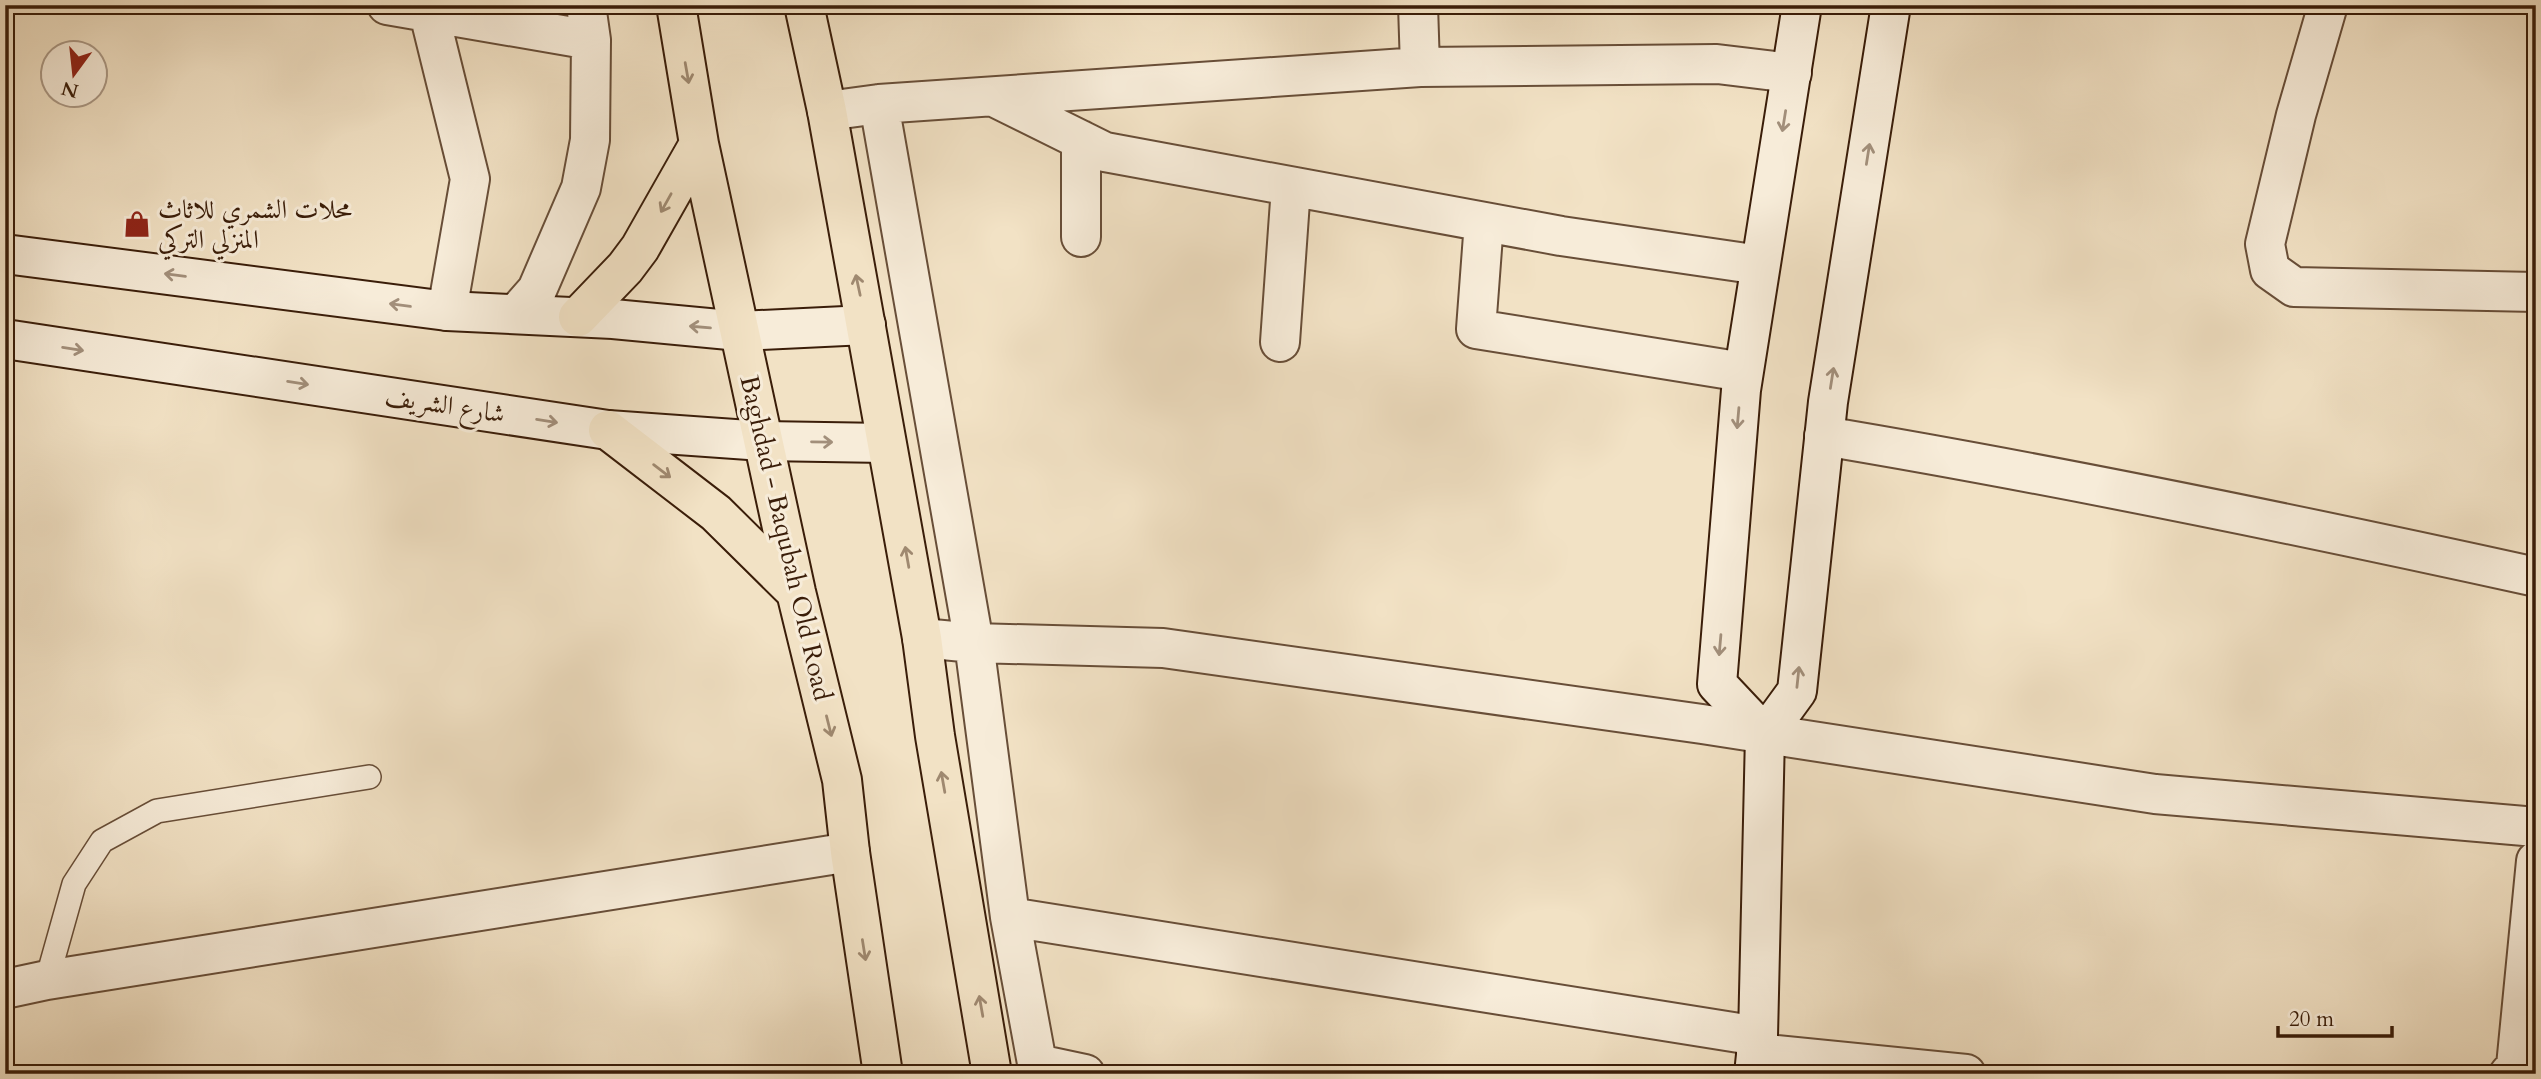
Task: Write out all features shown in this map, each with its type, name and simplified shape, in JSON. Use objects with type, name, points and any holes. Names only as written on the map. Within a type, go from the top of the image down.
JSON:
[{"type":"highway","name":"Baghdad - Baqubah Old Road","points":[[676,5],[699,144],[796,592],[842,780],[883,1074]]},
{"type":"highway","points":[[804,5],[827,111],[922,638],[935,736],[992,1074]]},
{"type":"highway","points":[[578,317],[625,268],[640,248],[699,144]]},
{"type":"highway","points":[[608,430],[716,513],[796,592]]},
{"type":"street","points":[[387,5],[589,23],[590,140],[581,188],[537,290],[516,314]]},
{"type":"street","points":[[1418,5],[1420,67]]},
{"type":"street","points":[[1765,735],[1717,684],[1743,372],[1802,5]]},
{"type":"street","points":[[1756,1055],[1765,735],[1797,691],[1824,436],[1891,5]]},
{"type":"street","points":[[2328,5],[2296,115],[2265,244],[2270,270],[2294,287],[2536,292]]},
{"type":"street","points":[[427,9],[470,179],[447,311]]},
{"type":"street","points":[[827,111],[879,104],[1420,67],[1717,64],[1792,72]]},
{"type":"street","points":[[992,96],[1105,152],[1574,238],[1760,265]]},
{"type":"street","points":[[879,104],[974,643],[1010,917],[1039,1069],[1085,1074]]},
{"type":"street","points":[[1081,140],[1081,237]]},
{"type":"street","points":[[1280,342],[1291,187]]},
{"type":"street","points":[[1484,222],[1476,329],[1743,372]]},
{"type":"street","points":[[5,254],[447,311],[578,317],[740,331],[866,325]]},
{"type":"street","name":"شارع الشريف","points":[[5,339],[608,430],[764,441],[887,443]]},
{"type":"street","points":[[1824,436],[2011,468],[2310,527],[2536,577]]},
{"type":"street","points":[[922,638],[974,643],[1163,649],[2155,794],[2536,827]]},
{"type":"street","points":[[5,989],[47,980],[850,852]]},
{"type":"street","points":[[2509,1074],[2516,1066],[2536,860]]},
{"type":"street","points":[[1010,917],[1756,1055],[1966,1074]]},
{"type":"lane","points":[[47,980],[74,884],[102,841],[157,811],[369,777]]},
{"type":"place","name":"محلات الشمري للاثاث المنزلي التركي","points":[[137,224]]}]
